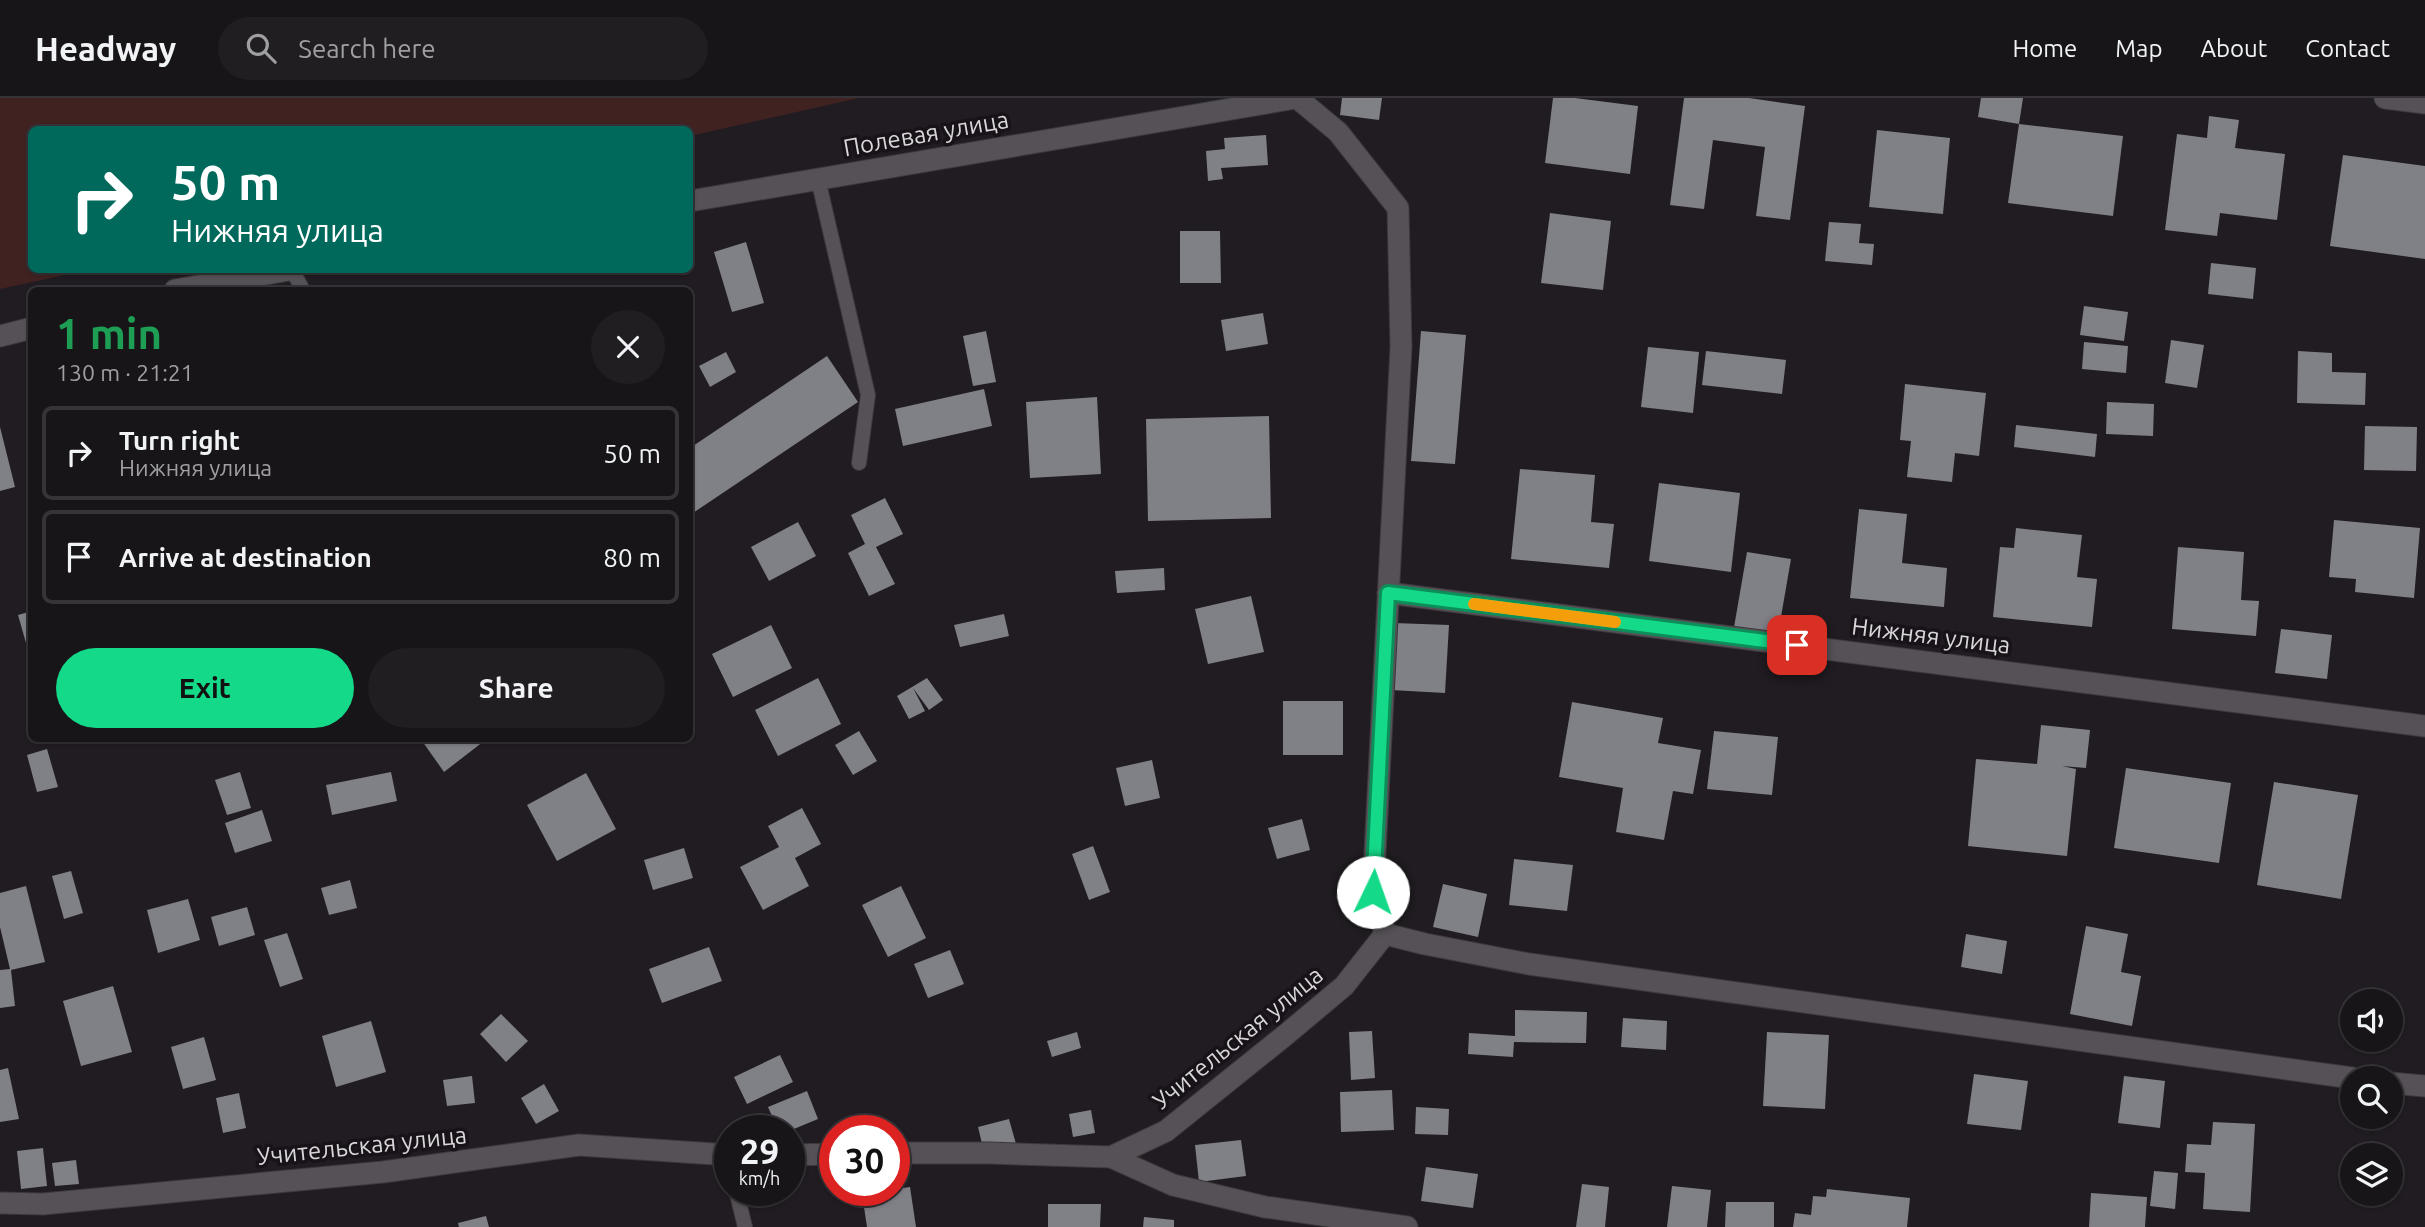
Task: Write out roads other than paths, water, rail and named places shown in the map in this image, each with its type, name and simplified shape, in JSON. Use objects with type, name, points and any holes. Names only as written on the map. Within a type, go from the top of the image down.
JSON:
[{"type":"street","name":"Полевая улица","points":[[693,200],[1296,98]]},
{"type":"street","points":[[1296,98],[1338,132],[1398,208],[1401,347],[1373,892],[1385,934],[1529,964],[2340,1076]]},
{"type":"street","points":[[2385,98],[2425,103]]},
{"type":"street","points":[[192,287],[274,273]]},
{"type":"street","points":[[0,336],[28,329]]},
{"type":"street","name":"Нижняя улица","points":[[1388,593],[2425,726]]},
{"type":"street","name":"Учительская улица","points":[[910,1153],[1111,1157],[1166,1131],[1283,1037],[1344,986],[1385,934]]},
{"type":"street","points":[[2403,1084],[2425,1086]]},
{"type":"street","name":"Учительская улица","points":[[0,1203],[43,1204],[383,1172],[579,1145],[714,1157]]},
{"type":"street","points":[[1111,1157],[1173,1185],[1265,1207],[1407,1227]]},
{"type":"lane","points":[[818,179],[868,395],[859,463]]},
{"type":"lane","points":[[740,1206],[745,1227]]}]
